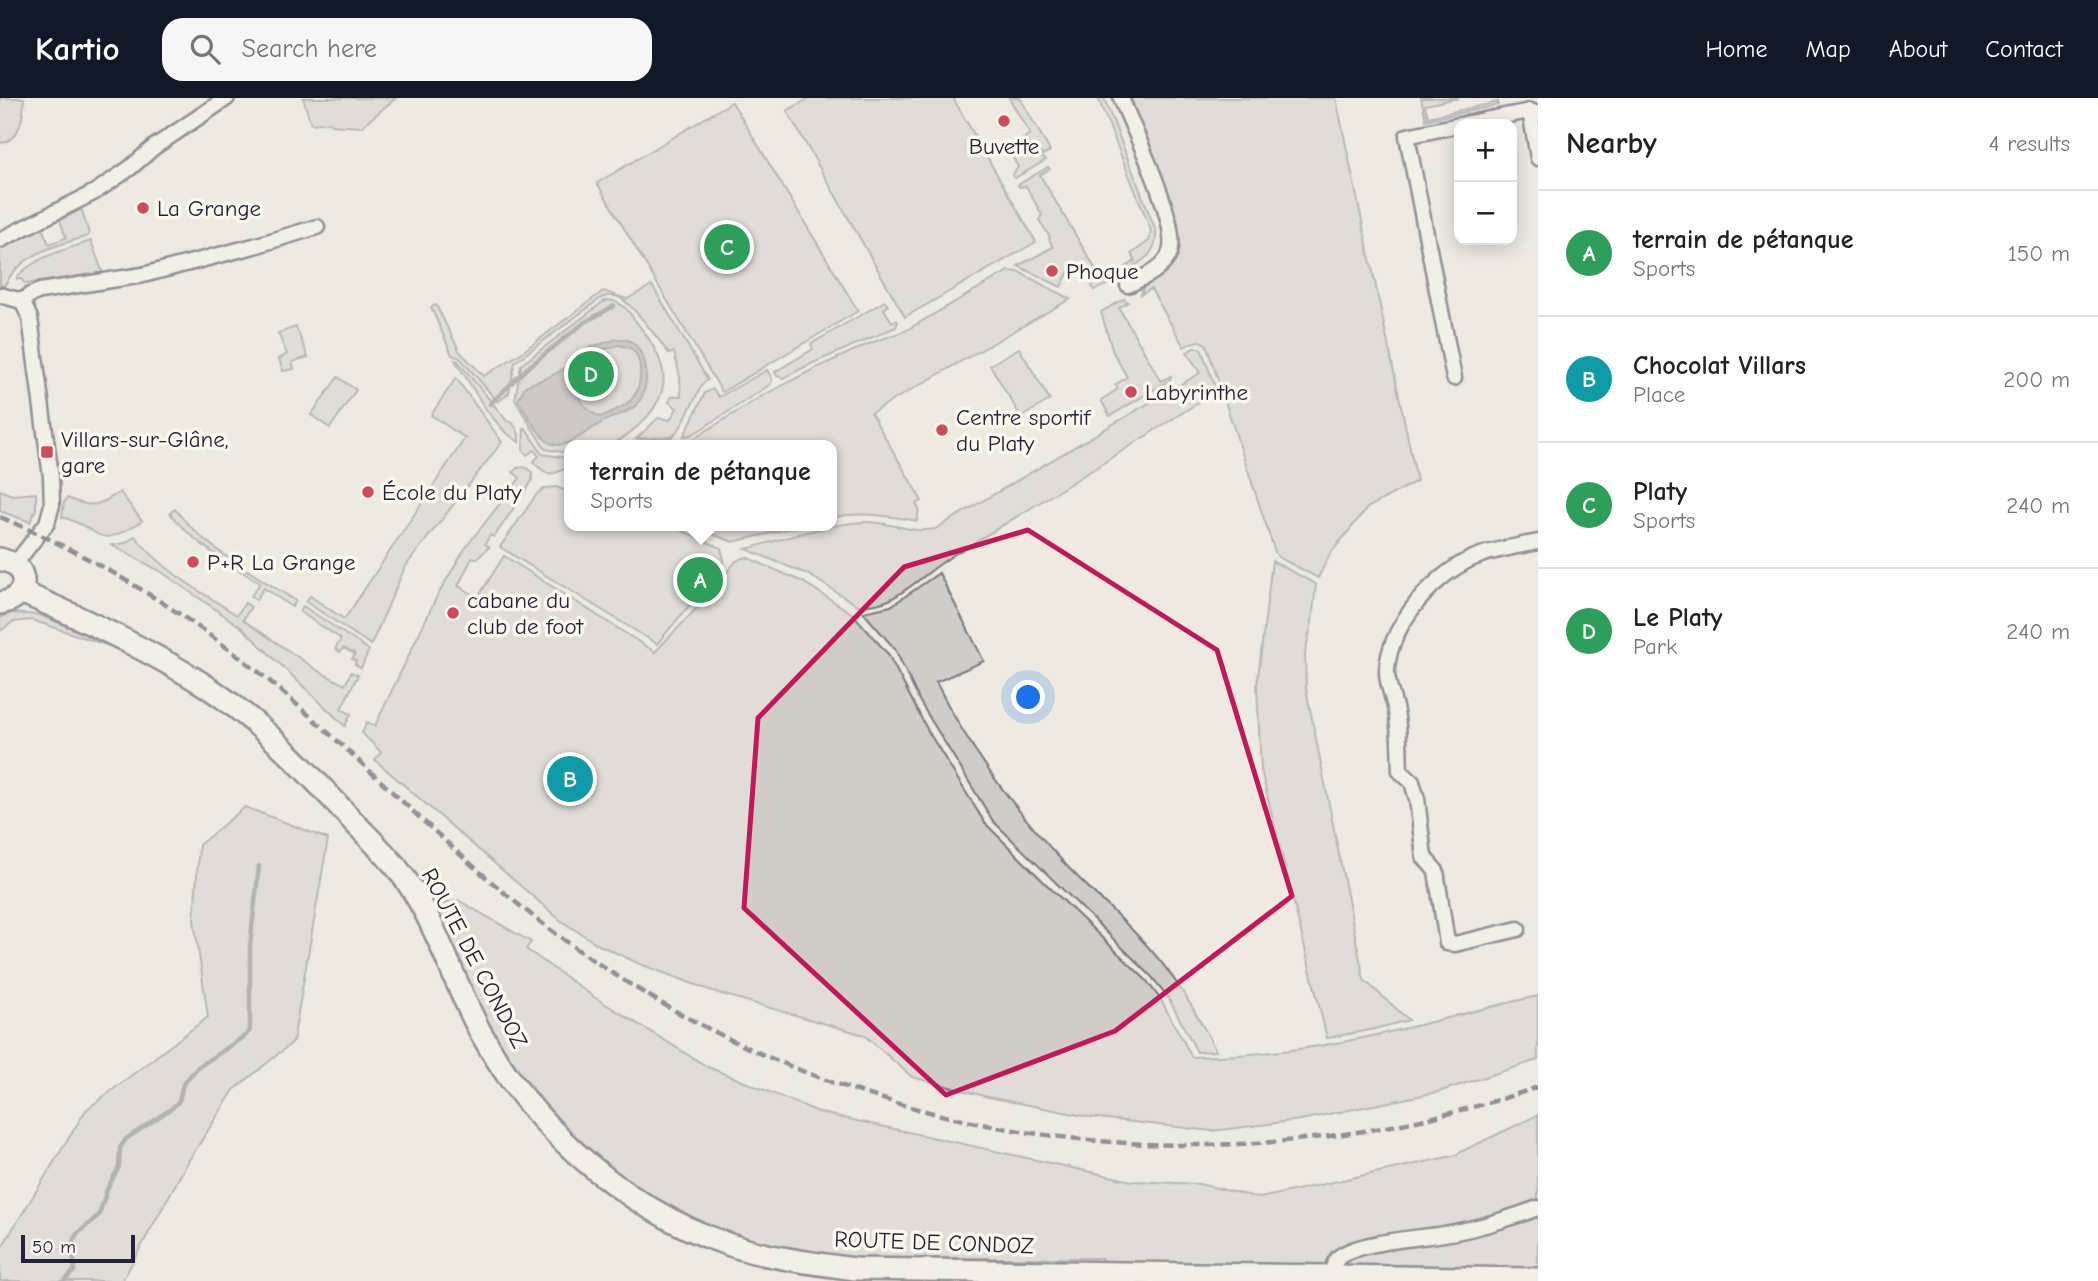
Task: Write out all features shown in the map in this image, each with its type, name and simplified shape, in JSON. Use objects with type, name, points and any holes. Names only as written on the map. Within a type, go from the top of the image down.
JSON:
[{"type":"main road","points":[[0,603],[12,600],[20,592],[23,578],[7,562]]},
{"type":"main road","name":"ROUTE DE CONDOZ","points":[[20,592],[153,655],[207,687],[259,726],[397,867],[431,922],[481,1033],[514,1086],[559,1138],[605,1177],[646,1205],[680,1223],[748,1250],[789,1260],[855,1269],[1538,1279]]},
{"type":"street","points":[[0,240],[95,192],[130,168],[154,147],[227,98]]},
{"type":"street","points":[[1121,98],[1164,207],[1172,239],[1170,253],[1162,265],[1128,285]]},
{"type":"street","points":[[1498,119],[1534,113],[1538,158]]},
{"type":"street","points":[[1454,127],[1407,136],[1454,378]]},
{"type":"street","points":[[22,301],[40,291],[143,275],[317,227]]},
{"type":"street","points":[[0,295],[22,301],[30,318],[51,477],[52,505],[47,523],[7,562]]},
{"type":"street","points":[[1518,929],[1455,944],[1447,943],[1436,871],[1424,857],[1412,782],[1400,771],[1397,714],[1387,671],[1392,645],[1403,623],[1427,589],[1478,555],[1538,542]]},
{"type":"street","points":[[1332,1277],[1338,1258],[1349,1252],[1389,1241],[1470,1229],[1538,1208]]},
{"type":"highlighted area","points":[[1028,530],[1217,650],[1292,896],[1115,1031],[946,1095],[744,908],[758,718],[904,567]]},
{"type":"shaded area","points":[[0,98],[24,98],[20,126],[12,138],[0,143]]},
{"type":"shaded area","points":[[303,98],[396,98],[361,127],[331,125],[330,122],[311,124]]},
{"type":"shaded area","points":[[810,98],[953,98],[1036,242],[905,317],[787,111]]},
{"type":"shaded area","points":[[1009,98],[1020,98],[1050,151],[1043,155],[1024,141],[1030,134]]},
{"type":"shaded area","points":[[1098,98],[1104,98],[1156,231],[1152,250],[1128,270],[1126,267],[1135,261],[1131,254],[1149,241],[1151,230]]},
{"type":"shaded area","points":[[1131,98],[1336,98],[1417,481],[1367,508],[1330,554],[1318,578],[1278,557],[1275,552],[1206,344],[1198,341],[1184,347],[1151,289],[1141,294],[1143,287],[1161,275],[1172,261],[1179,234],[1178,222]]},
{"type":"shaded area","points":[[1421,98],[1459,98],[1425,105],[1428,117],[1498,102],[1498,105],[1426,120]]},
{"type":"shaded area","points":[[732,102],[858,311],[722,392],[597,183]]},
{"type":"shaded area","points":[[1020,141],[1046,160],[1015,178],[1012,176],[1018,167],[1007,148]]},
{"type":"shaded area","points":[[1048,167],[1050,169],[1040,175],[1102,280],[1112,275],[1111,283],[1094,290],[1086,273],[1077,271],[1068,273],[1061,287],[1018,266],[1053,247],[1039,220],[1042,215],[1026,186],[1018,185]]},
{"type":"shaded area","points":[[80,210],[88,236],[63,243],[29,258],[11,275],[4,286],[0,285],[0,249],[42,228],[49,244],[66,238],[60,220]]},
{"type":"shaded area","points":[[91,241],[101,273],[25,284],[21,279],[17,279],[42,259]]},
{"type":"shaded area","points":[[1008,271],[1019,272],[1070,299],[871,413],[922,501],[916,504],[919,509],[917,521],[885,516],[837,517],[837,440],[686,440],[693,439],[762,396],[816,368],[873,342],[905,331]]},
{"type":"shaded area","points":[[652,285],[708,380],[703,383],[680,428],[672,437],[636,439],[658,418],[670,420],[677,408],[669,402],[672,396],[681,396],[680,377],[674,352],[669,354],[624,300],[610,296],[601,298],[515,362],[509,393],[498,402],[460,358],[452,355],[431,307],[436,305],[460,352],[484,376],[521,353],[603,291],[627,299]]},
{"type":"shaded area","points":[[1124,299],[1128,302],[1119,308],[1161,381],[1171,376],[1170,380],[1110,416],[1101,400],[1118,389],[1115,385],[1127,377],[1113,352],[1101,312]]},
{"type":"shaded area","points":[[609,300],[625,308],[655,349],[663,374],[659,400],[651,413],[619,440],[564,440],[564,452],[545,449],[515,400],[521,365]]},
{"type":"shaded area","points":[[885,301],[888,306],[884,309],[892,322],[898,322],[896,327],[783,378],[777,376],[775,372],[813,349],[811,344]]},
{"type":"shaded area","points":[[296,327],[308,357],[292,362],[294,369],[283,371],[279,359],[287,354],[278,333]]},
{"type":"shaded area","points":[[617,339],[626,340],[635,344],[643,358],[646,377],[644,392],[640,401],[629,410],[606,420],[575,440],[564,440],[564,444],[556,445],[546,440],[537,430],[518,400],[525,386],[567,367],[588,348]],"holes":[[[619,345],[635,352],[640,364],[639,385],[627,403],[600,417],[581,400],[576,389],[575,376],[589,365],[593,355],[602,350]]]},
{"type":"shaded area","points":[[1019,348],[1050,400],[1021,417],[990,365]]},
{"type":"shaded area","points":[[1194,348],[1202,351],[1215,392],[955,554],[889,600],[857,605],[809,575],[746,549],[813,531],[837,531],[837,526],[850,523],[873,522],[916,530],[935,529],[1200,373],[1187,352]]},
{"type":"shaded area","points":[[455,360],[507,421],[513,423],[519,434],[519,442],[505,432],[487,411]]},
{"type":"shaded area","points":[[767,370],[772,379],[771,384],[703,428],[684,436],[705,393],[713,389],[719,397]]},
{"type":"shaded area","points":[[338,377],[356,390],[330,428],[311,415]]},
{"type":"shaded area","points":[[456,378],[502,442],[405,567],[371,645],[306,602],[310,596],[344,619],[348,614],[465,438],[431,415]]},
{"type":"shaded area","points":[[526,428],[542,454],[564,458],[564,469],[550,474],[533,462],[539,456],[534,450],[527,455],[523,450]]},
{"type":"shaded area","points":[[525,467],[532,472],[532,481],[494,537],[490,535],[485,544],[489,547],[478,558],[472,558],[458,586],[478,597],[504,556],[655,652],[697,608],[736,561],[746,557],[803,582],[853,614],[888,654],[928,731],[985,823],[1146,980],[1161,1000],[1192,1057],[1327,1045],[1538,996],[1538,1060],[1438,1092],[1300,1120],[1212,1131],[1089,1117],[988,1097],[912,1077],[864,1035],[715,992],[640,964],[599,945],[560,920],[375,760],[381,752],[362,733],[367,722],[375,726],[437,596],[466,547],[520,478],[513,472],[517,468]]},
{"type":"shaded area","points":[[556,487],[564,490],[564,531],[683,531],[721,548],[724,560],[699,597],[697,596],[657,644],[500,547],[537,494],[545,488]]},
{"type":"shaded area","points":[[0,490],[12,495],[36,493],[36,509],[30,522],[0,511]]},
{"type":"shaded area","points":[[120,492],[142,521],[115,535],[100,535],[62,517],[67,498],[89,505]]},
{"type":"shaded area","points":[[175,509],[216,549],[296,601],[292,607],[264,588],[256,600],[251,596],[260,583],[212,552],[190,534],[170,513]]},
{"type":"shaded area","points":[[704,531],[779,531],[733,542]]},
{"type":"shaded area","points":[[135,536],[170,570],[237,615],[245,603],[251,607],[243,620],[320,672],[345,685],[351,672],[358,675],[341,709],[351,714],[345,726],[241,627],[160,571],[112,545],[126,543]]},
{"type":"shaded area","points":[[1272,561],[1316,584],[1305,653],[1306,689],[1364,980],[1409,1020],[1327,1038],[1261,770],[1257,686]]},
{"type":"shaded area","points":[[939,573],[984,661],[936,682],[949,707],[978,755],[1029,823],[1066,865],[1135,932],[1174,978],[1216,1051],[1197,1052],[1168,997],[1151,976],[993,821],[920,702],[895,649],[863,612],[891,606]]},
{"type":"shaded area","points":[[303,606],[369,650],[361,668],[352,659],[355,654],[343,648],[340,652],[335,649],[341,639],[300,612]]},
{"type":"shaded area","points":[[12,613],[40,615],[121,650],[32,620],[13,622],[0,631],[0,618]]},
{"type":"shaded area","points":[[245,807],[328,839],[293,1042],[234,1090],[189,1160],[122,1281],[0,1281],[0,1250],[86,1110],[208,1017],[194,920],[199,845]]},
{"type":"shaded area","points":[[458,900],[531,942],[526,949],[594,997],[708,1067],[821,1113],[1132,1181],[1199,1184],[1260,1198],[1457,1155],[1538,1115],[1538,1272],[1112,1281],[1101,1258],[945,1258],[906,1262],[790,1255],[724,1233],[650,1197],[608,1169],[563,1130],[522,1082],[493,1037],[433,906]]},
{"type":"waterway","points":[[490,404],[526,369],[585,322],[614,306]]},
{"type":"waterway","points":[[64,1281],[74,1271],[71,1248],[76,1235],[99,1215],[107,1189],[119,1167],[120,1148],[126,1139],[172,1108],[179,1101],[183,1084],[198,1067],[250,1030],[250,946],[259,866]]},
{"type":"railway","points":[[0,517],[105,568],[205,631],[298,706],[513,900],[625,981],[744,1046],[870,1095],[1001,1128],[1135,1143],[1270,1142],[1405,1123],[1538,1087]]},
{"type":"place","name":"Buvette","points":[[1004,121]]},
{"type":"place","name":"La Grange","points":[[143,208]]},
{"type":"place","name":"Platy","points":[[727,247]]},
{"type":"place","name":"Phoque","points":[[1052,271]]},
{"type":"place","name":"Le Platy","points":[[591,374]]},
{"type":"place","name":"Labyrinthe","points":[[1131,392]]},
{"type":"place","name":"Centre sportif du Platy","points":[[942,430]]},
{"type":"place","name":"Villars-sur-Glâne, gare","points":[[47,452]]},
{"type":"place","name":"École du Platy","points":[[368,492]]},
{"type":"place","name":"P+R La Grange","points":[[193,562]]},
{"type":"place","name":"terrain de pétanque","points":[[700,580]]},
{"type":"place","name":"cabane du club de foot","points":[[453,613]]},
{"type":"place","name":"Chocolat Villars","points":[[570,779]]}]
